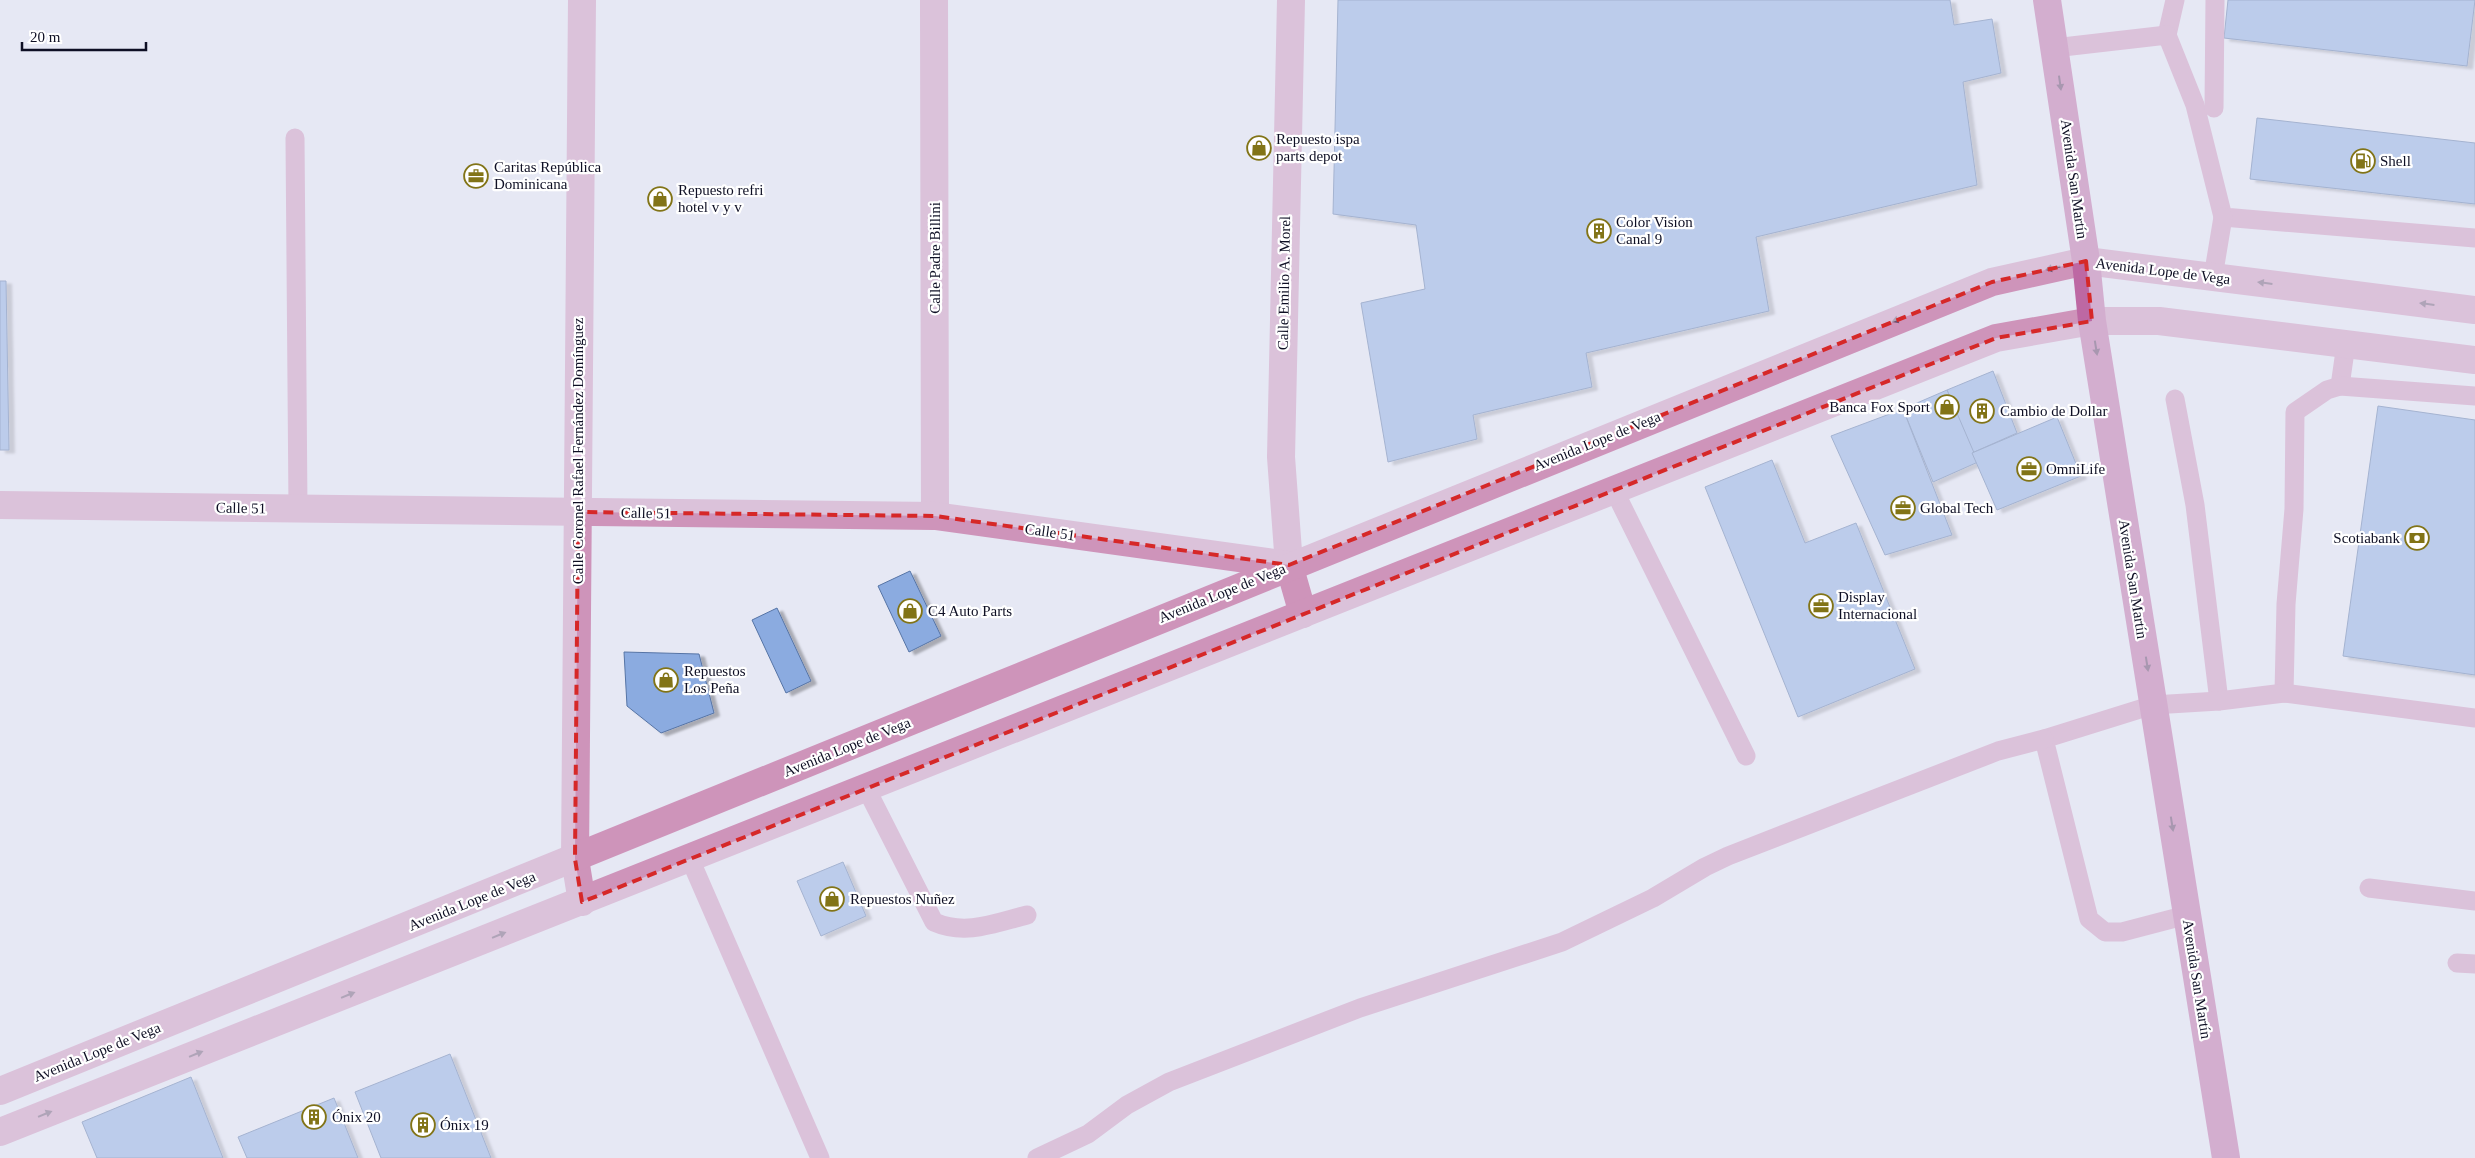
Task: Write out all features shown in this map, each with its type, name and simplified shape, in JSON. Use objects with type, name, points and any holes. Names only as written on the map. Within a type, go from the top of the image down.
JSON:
[{"type":"main road","name":"Avenida San Martín","points":[[2047,0],[2086,261],[2092,321],[2226,1158]]},
{"type":"street","name":"Calle Coronel Rafael Fernández Domínguez","points":[[582,0],[575,859],[582,902]]},
{"type":"street","name":"Calle Padre Billini","points":[[934,0],[936,516]]},
{"type":"street","name":"Calle Emilio A. Morel","points":[[1291,0],[1280,457],[1289,565],[1303,614]]},
{"type":"street","name":"Avenida Lope de Vega","points":[[0,1091],[575,859],[1289,565],[1992,282],[2086,261],[2475,310]]},
{"type":"street","points":[[0,1132],[1996,338],[2092,321],[2159,320],[2475,360]]},
{"type":"street","name":"Calle 51","points":[[0,505],[936,516],[1289,565]]},
{"type":"lane","points":[[2174,0],[2167,35],[2195,105],[2223,217],[2212,277]]},
{"type":"lane","points":[[2214,108],[2215,0]]},
{"type":"lane","points":[[2054,48],[2167,35]]},
{"type":"lane","points":[[295,138],[298,508]]},
{"type":"lane","points":[[2223,217],[2475,238]]},
{"type":"lane","points":[[2340,386],[2346,344]]},
{"type":"lane","points":[[2284,693],[2286,604],[2294,509],[2295,412],[2327,390],[2340,386],[2475,396]]},
{"type":"lane","points":[[2175,399],[2195,505],[2219,701]]},
{"type":"lane","points":[[1614,490],[1746,756]]},
{"type":"lane","points":[[1036,1158],[1088,1134],[1127,1105],[1169,1082],[1360,1008],[1562,942],[1653,898],[1704,867],[1728,856],[1998,751],[2044,739],[2153,705],[2219,701],[2284,693],[2475,718]]},
{"type":"lane","points":[[2044,739],[2089,919],[2105,932],[2122,932],[2187,915]]},
{"type":"lane","points":[[866,788],[934,922],[949,929],[974,929],[1027,915]]},
{"type":"lane","points":[[690,859],[820,1158]]},
{"type":"lane","points":[[2370,888],[2475,901]]},
{"type":"highlighted area","points":[[2086,261],[2092,321],[1996,338],[582,902],[575,859],[578,512],[935,516],[1289,565],[1992,282]]},
{"type":"building","name":"Color Vision Canal 9","points":[[1338,0],[1950,0],[1954,25],[1992,19],[2001,73],[1963,82],[1977,185],[1756,237],[1769,311],[1586,353],[1592,387],[1473,415],[1477,439],[1388,462],[1361,303],[1425,289],[1416,225],[1333,214]]},
{"type":"building","points":[[2228,0],[2475,0],[2467,66],[2224,38]]},
{"type":"building","name":"Shell","points":[[2257,118],[2475,143],[2475,204],[2250,179]]},
{"type":"building","points":[[0,281],[6,281],[9,450],[0,450]]},
{"type":"building","name":"Cambio de Dollar","points":[[1993,371],[2017,433],[1972,453],[1947,390]]},
{"type":"building","points":[[1947,390],[1978,462],[1933,482],[1903,409]]},
{"type":"building","name":"Scotiabank","points":[[2378,406],[2475,420],[2475,675],[2343,656]]},
{"type":"building","name":"Global Tech","points":[[1903,409],[1952,535],[1885,555],[1831,436]]},
{"type":"building","name":"OmniLife","points":[[2057,417],[2081,476],[1997,510],[1972,453]]},
{"type":"building","name":"Display Internacional","points":[[1772,460],[1805,543],[1856,523],[1915,669],[1798,717],[1705,487]]},
{"type":"building","name":"C4 Auto Parts","points":[[910,571],[941,636],[909,652],[878,586]]},
{"type":"building","points":[[777,608],[811,681],[786,693],[752,620]]},
{"type":"building","name":"Repuestos Los Peña","points":[[624,652],[699,654],[714,713],[661,733],[627,706]]},
{"type":"building","name":"Repuestos Nuñez","points":[[843,862],[866,916],[821,936],[797,881]]},
{"type":"building","name":"Ónix 19","points":[[450,1054],[491,1158],[381,1158],[355,1092]]},
{"type":"building","points":[[191,1077],[223,1158],[97,1158],[82,1122]]},
{"type":"building","name":"Ónix 20","points":[[334,1098],[358,1158],[247,1158],[238,1137]]},
{"type":"place","name":"Repuesto ispa parts depot","points":[[1259,148]]},
{"type":"place","name":"Shell","points":[[2363,161]]},
{"type":"place","name":"Caritas República Dominicana","points":[[476,176]]},
{"type":"place","name":"Repuesto refri hotel v y v","points":[[660,199]]},
{"type":"place","name":"Color Vision Canal 9","points":[[1599,231]]},
{"type":"place","name":"Banca Fox Sport","points":[[1947,407]]},
{"type":"place","name":"Cambio de Dollar","points":[[1982,411]]},
{"type":"place","name":"OmniLife","points":[[2029,469]]},
{"type":"place","name":"Global Tech","points":[[1903,508]]},
{"type":"place","name":"Scotiabank","points":[[2417,538]]},
{"type":"place","name":"Display Internacional","points":[[1821,606]]},
{"type":"place","name":"C4 Auto Parts","points":[[910,611]]},
{"type":"place","name":"Repuestos Los Peña","points":[[666,680]]},
{"type":"place","name":"Repuestos Nuñez","points":[[832,899]]},
{"type":"place","name":"Ónix 20","points":[[314,1117]]},
{"type":"place","name":"Ónix 19","points":[[423,1125]]}]
